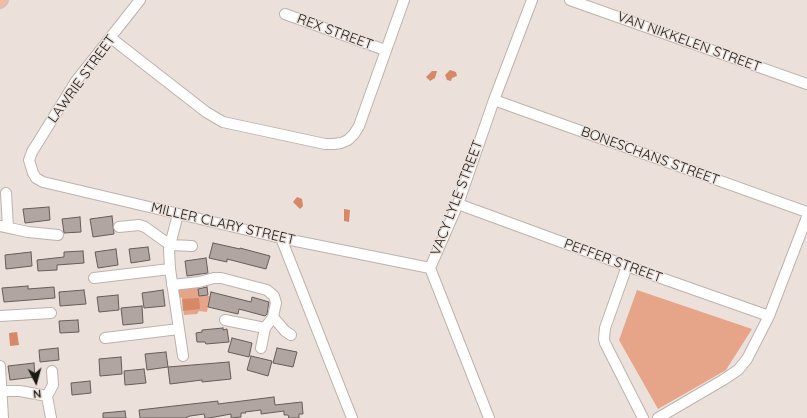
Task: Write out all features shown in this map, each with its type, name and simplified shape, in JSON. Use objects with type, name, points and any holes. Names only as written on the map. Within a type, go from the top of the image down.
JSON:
[{"type":"street","name":"LAWRIE STREET","points":[[29,160],[32,152],[76,81],[140,0]]},
{"type":"street","points":[[110,38],[206,112],[223,122],[325,144],[334,144],[348,140],[354,134],[358,126],[404,0]]},
{"type":"street","name":"VACY LYLE STREET","points":[[489,418],[430,268],[458,204],[494,100],[532,0]]},
{"type":"street","name":"VAN NIKKELEN STREET","points":[[570,0],[807,84]]},
{"type":"street","name":"REX STREET","points":[[285,14],[385,50]]},
{"type":"street","name":"BONESCHANS STREET","points":[[494,100],[807,212]]},
{"type":"street","name":"MILLER CLARY STREET","points":[[29,160],[36,178],[43,182],[281,238],[430,268]]},
{"type":"street","points":[[6,194],[4,227],[28,232],[58,235]]},
{"type":"street","name":"PEFFER STREET","points":[[458,204],[769,316]]},
{"type":"street","points":[[178,214],[170,245],[170,269],[183,356]]},
{"type":"street","points":[[658,418],[723,380],[738,370],[748,359],[769,316],[807,217]]},
{"type":"street","points":[[119,227],[139,225],[149,230],[170,245],[192,246]]},
{"type":"street","points":[[281,238],[352,418]]},
{"type":"street","points":[[627,266],[605,328],[604,339],[643,418]]},
{"type":"street","points":[[94,278],[170,269]]},
{"type":"street","points":[[172,285],[221,278],[267,290],[274,296],[276,303],[273,317],[265,328],[261,348]]},
{"type":"street","points":[[0,316],[51,313]]},
{"type":"street","points":[[273,317],[285,331],[291,335]]},
{"type":"street","points":[[225,320],[265,328]]},
{"type":"street","points":[[105,338],[178,329]]},
{"type":"street","points":[[0,366],[2,418]]},
{"type":"street","points":[[51,418],[47,396],[53,385],[52,371]]},
{"type":"street","points":[[2,391],[20,391],[47,396]]},
{"type":"shaded area","points":[[450,70],[456,72],[457,76],[452,78],[451,81],[447,80],[445,75]]},
{"type":"shaded area","points":[[432,71],[437,71],[435,78],[430,81],[426,77]]},
{"type":"shaded area","points":[[297,197],[302,199],[303,206],[300,209],[293,202]]},
{"type":"shaded area","points":[[344,209],[350,210],[349,222],[344,221]]},
{"type":"shaded area","points":[[180,288],[198,288],[199,296],[210,296],[207,312],[199,311],[197,314],[184,315],[182,298],[179,297],[178,290]]},
{"type":"shaded area","points":[[637,290],[752,329],[726,370],[658,409],[619,340]]},
{"type":"shaded area","points":[[199,298],[200,309],[183,311],[182,299]]},
{"type":"shaded area","points":[[17,332],[19,345],[10,346],[9,333]]},
{"type":"building","points":[[49,207],[50,220],[25,223],[23,209]]},
{"type":"building","points":[[112,216],[114,234],[93,237],[90,219]]},
{"type":"building","points":[[80,217],[81,232],[64,233],[62,219]]},
{"type":"building","points":[[213,243],[270,256],[266,269],[227,259],[227,262],[209,258]]},
{"type":"building","points":[[148,247],[150,260],[131,263],[129,249]]},
{"type":"building","points":[[116,249],[118,265],[98,268],[95,252]]},
{"type":"building","points":[[83,251],[84,263],[57,265],[57,270],[38,271],[37,260],[64,257],[64,252]]},
{"type":"building","points":[[31,252],[32,266],[6,269],[5,255]]},
{"type":"building","points":[[206,258],[208,273],[187,276],[185,261]]},
{"type":"building","points":[[28,286],[28,289],[54,287],[55,298],[4,302],[2,288]]},
{"type":"building","points":[[207,287],[208,295],[199,296],[198,289]]},
{"type":"building","points":[[84,290],[86,304],[60,306],[59,292]]},
{"type":"building","points":[[163,290],[165,306],[144,308],[142,293]]},
{"type":"building","points":[[211,292],[251,302],[252,297],[269,302],[267,314],[265,316],[239,309],[238,314],[208,307]]},
{"type":"building","points":[[118,295],[119,310],[99,312],[97,297]]},
{"type":"building","points":[[142,306],[143,323],[123,325],[121,308]]},
{"type":"building","points":[[78,320],[79,332],[60,333],[59,321]]},
{"type":"building","points":[[223,328],[223,330],[227,329],[229,342],[206,344],[205,342],[197,342],[196,333],[202,332],[202,330]]},
{"type":"building","points":[[232,338],[252,343],[249,357],[228,352]]},
{"type":"building","points":[[58,348],[59,360],[40,362],[39,350]]},
{"type":"building","points":[[277,348],[297,352],[293,367],[273,363]]},
{"type":"building","points":[[166,352],[168,367],[147,370],[145,354]]},
{"type":"building","points":[[251,356],[272,361],[268,376],[247,370]]},
{"type":"building","points":[[121,357],[122,374],[100,376],[99,359]]},
{"type":"building","points":[[229,362],[231,379],[202,382],[202,380],[170,384],[168,367]]},
{"type":"building","points":[[34,363],[35,377],[10,380],[8,366]]},
{"type":"building","points":[[144,369],[146,383],[125,385],[124,371]]},
{"type":"building","points":[[90,381],[91,393],[72,395],[71,383]]},
{"type":"building","points":[[274,397],[275,405],[302,402],[303,414],[299,414],[299,418],[289,418],[288,415],[284,415],[284,411],[261,414],[261,410],[241,413],[241,417],[231,418],[231,414],[205,418],[204,414],[185,418],[140,418],[139,410],[218,401],[218,404]]},
{"type":"building","points":[[125,411],[126,418],[103,418],[103,413]]}]
